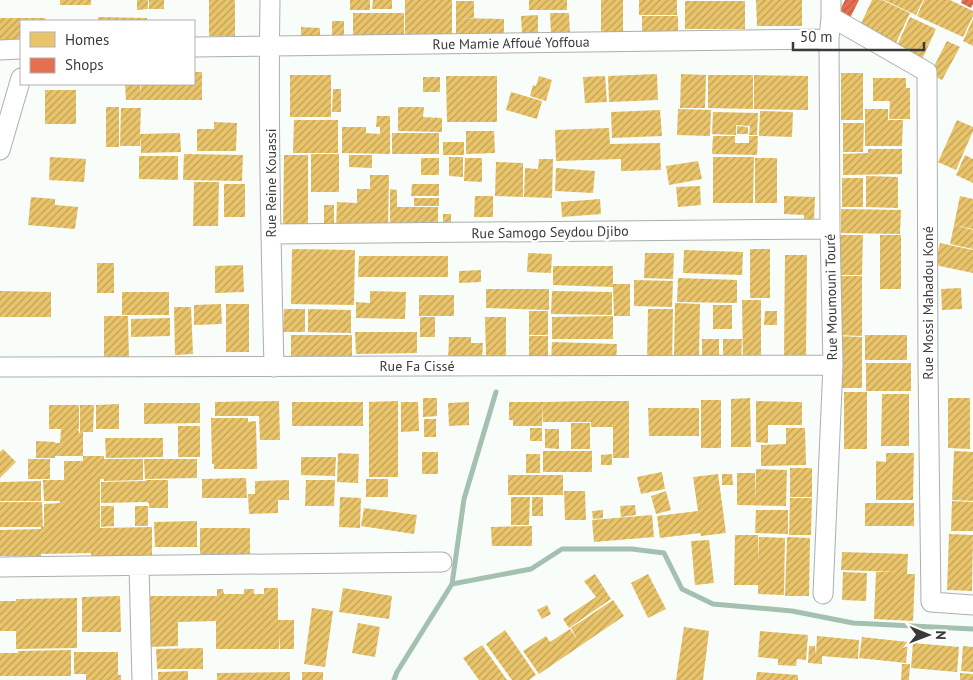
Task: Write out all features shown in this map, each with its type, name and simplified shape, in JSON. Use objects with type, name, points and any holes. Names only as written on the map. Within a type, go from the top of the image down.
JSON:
[{"type":"street","name":"Rue Reine Kouassi","points":[[270,0],[271,234],[274,367]]},
{"type":"street","name":"Rue Moumouni Touré","points":[[823,594],[833,364],[830,229],[829,39],[831,8]]},
{"type":"street","name":"Rue Mossi Mahadou Koné","points":[[831,8],[927,72],[931,602],[973,605]]},
{"type":"street","name":"Rue Mamie Affoué Yoffoua","points":[[195,47],[829,39]]},
{"type":"street","points":[[0,50],[20,49]]},
{"type":"street","points":[[0,150],[20,81]]},
{"type":"street","name":"Rue Samogo Seydou Djibo","points":[[271,234],[830,229]]},
{"type":"street","name":"Rue Fa Cissé","points":[[0,367],[833,364]]},
{"type":"street","points":[[0,567],[442,562]]},
{"type":"street","points":[[139,566],[142,680]]},
{"type":"building: Homes","points":[[60,0],[91,0],[91,5],[60,5]]},
{"type":"building: Homes","points":[[137,0],[148,0],[148,9],[137,10]]},
{"type":"building: Homes","points":[[149,0],[164,0],[164,9],[149,9]]},
{"type":"building: Homes","points":[[209,0],[235,0],[235,36],[209,36]]},
{"type":"building: Homes","points":[[350,0],[370,0],[370,10],[350,10]]},
{"type":"building: Homes","points":[[373,0],[392,0],[392,9],[372,9]]},
{"type":"building: Homes","points":[[405,0],[452,0],[452,40],[405,40]]},
{"type":"building: Homes","points":[[529,0],[567,0],[567,10],[529,10]]},
{"type":"building: Homes","points":[[601,0],[623,0],[623,37],[601,37]]},
{"type":"building: Homes","points":[[639,0],[677,0],[677,15],[639,15]]},
{"type":"building: Homes","points":[[756,0],[802,0],[802,26],[757,26]]},
{"type":"building: Homes","points":[[872,0],[882,0],[910,13],[894,47],[858,30]]},
{"type":"building: Homes","points":[[884,0],[923,0],[916,15]]},
{"type":"building: Homes","points":[[924,0],[950,0],[973,11],[973,16],[963,37],[917,16]]},
{"type":"building: Homes","points":[[456,1],[474,1],[474,18],[456,18]]},
{"type":"building: Homes","points":[[685,1],[745,1],[745,29],[685,29]]},
{"type":"building: Homes","points":[[353,13],[404,13],[404,42],[353,42]]},
{"type":"building: Homes","points":[[550,13],[569,13],[570,34],[551,34]]},
{"type":"building: Homes","points":[[538,15],[538,34],[522,34],[521,16]]},
{"type":"building: Homes","points":[[642,16],[678,16],[678,40],[657,40],[657,31],[642,31]]},
{"type":"building: Homes","points":[[98,17],[147,18],[147,20],[98,20]]},
{"type":"building: Homes","points":[[910,17],[936,29],[921,62],[895,50]]},
{"type":"building: Homes","points":[[0,18],[45,18],[45,20],[20,20],[20,41],[0,41]]},
{"type":"building: Homes","points":[[456,18],[504,19],[504,36],[456,36]]},
{"type":"building: Homes","points":[[973,19],[973,46],[963,41]]},
{"type":"building: Homes","points":[[332,21],[344,21],[344,37],[332,36]]},
{"type":"building: Homes","points":[[301,27],[320,28],[320,43],[301,43]]},
{"type":"building: Homes","points":[[947,41],[960,47],[942,80],[930,74]]},
{"type":"building: Homes","points":[[195,72],[202,72],[202,100],[126,100],[125,85],[140,85],[141,94],[141,85],[195,85]]},
{"type":"building: Homes","points":[[841,73],[863,73],[863,120],[841,120]]},
{"type":"building: Homes","points":[[657,74],[658,100],[609,102],[608,76]]},
{"type":"building: Homes","points":[[681,74],[706,75],[705,108],[680,108]]},
{"type":"building: Homes","points":[[290,75],[331,75],[331,117],[290,117]]},
{"type":"building: Homes","points":[[708,75],[753,75],[753,109],[708,108]]},
{"type":"building: Homes","points":[[754,75],[808,76],[808,110],[754,109]]},
{"type":"building: Homes","points":[[446,76],[497,76],[497,122],[447,122]]},
{"type":"building: Homes","points":[[539,76],[552,80],[546,101],[530,96],[533,85],[536,86]]},
{"type":"building: Homes","points":[[605,76],[607,102],[585,103],[583,77]]},
{"type":"building: Homes","points":[[423,77],[440,77],[440,92],[423,92]]},
{"type":"building: Homes","points":[[873,78],[906,78],[906,88],[910,88],[910,119],[889,119],[890,101],[873,101]]},
{"type":"building: Homes","points":[[333,89],[341,89],[341,112],[332,112]]},
{"type":"building: Homes","points":[[45,90],[76,90],[76,124],[45,124]]},
{"type":"building: Homes","points":[[511,92],[542,101],[537,119],[506,110]]},
{"type":"building: Homes","points":[[106,107],[119,107],[119,147],[106,147]]},
{"type":"building: Homes","points":[[398,107],[424,107],[423,117],[442,118],[442,132],[398,131]]},
{"type":"building: Homes","points":[[121,108],[141,108],[140,134],[180,133],[181,152],[141,153],[141,138],[140,146],[120,146]]},
{"type":"building: Homes","points":[[678,109],[711,110],[710,136],[677,135]]},
{"type":"building: Homes","points":[[865,109],[888,109],[888,120],[903,120],[902,146],[865,146]]},
{"type":"building: Homes","points":[[660,110],[662,136],[612,138],[611,112]]},
{"type":"building: Homes","points":[[760,111],[793,112],[792,137],[759,136]]},
{"type":"building: Homes","points":[[713,112],[758,113],[757,135],[749,135],[750,126],[736,125],[736,135],[712,134]]},
{"type":"building: Homes","points":[[377,116],[390,116],[390,154],[342,153],[342,127],[366,127],[366,133],[380,134],[380,127],[376,127]]},
{"type":"building: Homes","points":[[294,120],[338,120],[338,153],[293,153]]},
{"type":"building: Homes","points":[[957,120],[973,127],[973,131],[956,170],[938,162]]},
{"type":"building: Homes","points":[[214,122],[237,123],[236,151],[197,151],[197,129],[214,129]]},
{"type":"building: Homes","points":[[843,123],[864,123],[863,152],[843,152]]},
{"type":"building: Homes","points":[[737,126],[748,127],[748,134],[737,134]]},
{"type":"building: Homes","points":[[609,128],[610,144],[660,143],[661,170],[621,171],[621,159],[556,161],[555,130]]},
{"type":"building: Homes","points":[[466,131],[494,131],[495,153],[466,154]]},
{"type":"building: Homes","points":[[392,133],[439,133],[439,154],[392,154]]},
{"type":"building: Homes","points":[[713,136],[735,136],[735,143],[749,143],[749,136],[758,136],[757,155],[712,154]]},
{"type":"building: Homes","points":[[443,142],[464,142],[464,155],[443,155]]},
{"type":"building: Homes","points":[[868,149],[902,149],[902,174],[843,175],[843,154],[868,153]]},
{"type":"building: Homes","points":[[184,154],[243,155],[242,181],[183,180]]},
{"type":"building: Homes","points":[[311,154],[339,154],[339,192],[311,192]]},
{"type":"building: Homes","points":[[284,155],[308,155],[308,232],[283,232]]},
{"type":"building: Homes","points":[[349,155],[372,155],[372,168],[349,167]]},
{"type":"building: Homes","points":[[965,155],[973,159],[973,183],[956,175]]},
{"type":"building: Homes","points":[[139,156],[178,156],[178,180],[139,179]]},
{"type":"building: Homes","points":[[50,157],[86,159],[84,182],[49,180]]},
{"type":"building: Homes","points":[[449,157],[463,157],[463,177],[449,176]]},
{"type":"building: Homes","points":[[713,157],[754,157],[753,203],[713,203]]},
{"type":"building: Homes","points":[[421,158],[439,158],[439,175],[421,175]]},
{"type":"building: Homes","points":[[465,158],[482,158],[482,182],[464,181]]},
{"type":"building: Homes","points":[[755,158],[777,158],[777,203],[755,203]]},
{"type":"building: Homes","points":[[539,159],[553,159],[552,198],[524,197],[525,168],[538,169]]},
{"type":"building: Homes","points":[[698,161],[702,179],[669,185],[666,166]]},
{"type":"building: Homes","points":[[496,162],[523,163],[523,197],[495,196]]},
{"type":"building: Homes","points":[[556,168],[595,171],[593,193],[555,191]]},
{"type":"building: Homes","points":[[370,175],[389,175],[388,229],[336,229],[337,202],[357,203],[357,189],[370,189]]},
{"type":"building: Homes","points":[[866,176],[898,177],[898,208],[866,207]]},
{"type":"building: Homes","points":[[842,178],[863,178],[863,207],[842,207]]},
{"type":"building: Homes","points":[[194,182],[219,182],[218,226],[193,226]]},
{"type":"building: Homes","points":[[224,184],[245,184],[245,217],[224,217]]},
{"type":"building: Homes","points":[[412,184],[439,184],[439,196],[411,196]]},
{"type":"building: Homes","points":[[700,186],[701,205],[678,207],[676,187]]},
{"type":"building: Homes","points":[[390,189],[397,190],[397,207],[438,207],[438,232],[390,232]]},
{"type":"building: Homes","points":[[475,196],[493,196],[493,217],[474,217]]},
{"type":"building: Homes","points":[[784,196],[815,197],[814,220],[804,219],[804,215],[784,214]]},
{"type":"building: Homes","points":[[960,196],[973,199],[973,229],[954,225]]},
{"type":"building: Homes","points":[[31,197],[55,199],[55,205],[78,207],[75,229],[28,225]]},
{"type":"building: Homes","points":[[414,198],[439,198],[439,206],[414,206]]},
{"type":"building: Homes","points":[[600,199],[601,214],[562,217],[561,202]]},
{"type":"building: Homes","points":[[324,205],[334,205],[334,231],[324,231]]},
{"type":"building: Homes","points":[[841,209],[901,210],[900,234],[841,233]]},
{"type":"building: Homes","points":[[443,214],[451,214],[451,226],[443,226]]},
{"type":"building: Homes","points":[[954,225],[973,230],[973,249],[950,244]]},
{"type":"building: Homes","points":[[839,235],[863,235],[862,275],[839,275]]},
{"type":"building: Homes","points":[[880,235],[901,235],[901,289],[880,289]]},
{"type":"building: Homes","points":[[940,243],[973,250],[973,273],[935,265]]},
{"type":"building: Homes","points":[[292,249],[355,250],[354,305],[291,304]]},
{"type":"building: Homes","points":[[750,249],[770,249],[770,298],[750,298]]},
{"type":"building: Homes","points":[[684,250],[743,252],[742,275],[683,273]]},
{"type":"building: Homes","points":[[528,253],[552,254],[551,273],[527,272]]},
{"type":"building: Homes","points":[[645,253],[674,253],[673,279],[644,278]]},
{"type":"building: Homes","points":[[785,255],[807,255],[806,357],[784,357]]},
{"type":"building: Homes","points":[[359,256],[448,256],[448,277],[358,277]]},
{"type":"building: Homes","points":[[97,263],[114,263],[114,293],[97,293]]},
{"type":"building: Homes","points":[[243,265],[244,292],[215,293],[215,266]]},
{"type":"building: Homes","points":[[553,266],[613,266],[613,284],[630,284],[630,316],[614,316],[613,287],[553,285]]},
{"type":"building: Homes","points":[[481,270],[481,282],[459,283],[459,271]]},
{"type":"building: Homes","points":[[839,276],[862,276],[862,336],[838,335]]},
{"type":"building: Homes","points":[[678,278],[737,280],[737,303],[677,302]]},
{"type":"building: Homes","points":[[634,280],[673,281],[672,307],[634,306]]},
{"type":"building: Homes","points":[[961,288],[962,309],[942,310],[941,289]]},
{"type":"building: Homes","points":[[486,289],[549,289],[549,310],[486,308]]},
{"type":"building: Homes","points":[[0,291],[51,292],[51,317],[0,317]]},
{"type":"building: Homes","points":[[370,291],[406,292],[405,319],[356,318],[356,302],[370,303]]},
{"type":"building: Homes","points":[[552,291],[612,292],[612,315],[551,314]]},
{"type":"building: Homes","points":[[122,292],[169,292],[169,315],[122,315]]},
{"type":"building: Homes","points":[[419,295],[454,295],[454,316],[419,316]]},
{"type":"building: Homes","points":[[742,300],[761,300],[761,363],[743,363]]},
{"type":"building: Homes","points":[[675,303],[700,304],[699,358],[674,357]]},
{"type":"building: Homes","points":[[221,304],[222,324],[194,325],[194,305]]},
{"type":"building: Homes","points":[[226,304],[249,304],[249,352],[226,352]]},
{"type":"building: Homes","points":[[713,305],[732,305],[732,329],[713,329]]},
{"type":"building: Homes","points":[[174,307],[191,307],[193,354],[175,355]]},
{"type":"building: Homes","points":[[284,309],[305,309],[305,332],[283,332]]},
{"type":"building: Homes","points":[[308,309],[351,310],[351,333],[308,332]]},
{"type":"building: Homes","points":[[648,309],[673,309],[672,363],[647,362]]},
{"type":"building: Homes","points":[[529,311],[548,311],[548,335],[529,335]]},
{"type":"building: Homes","points":[[765,311],[777,311],[777,325],[764,325]]},
{"type":"building: Homes","points":[[104,316],[128,316],[129,361],[104,362]]},
{"type":"building: Homes","points":[[613,316],[613,339],[552,339],[552,317]]},
{"type":"building: Homes","points":[[420,317],[435,317],[435,337],[420,337]]},
{"type":"building: Homes","points":[[485,317],[506,317],[506,357],[486,357]]},
{"type":"building: Homes","points":[[170,318],[170,336],[131,337],[131,319]]},
{"type":"building: Homes","points":[[355,332],[417,332],[417,353],[356,354]]},
{"type":"building: Homes","points":[[291,335],[352,335],[352,358],[291,357]]},
{"type":"building: Homes","points":[[865,335],[907,335],[907,360],[865,360]]},
{"type":"building: Homes","points":[[529,336],[548,336],[548,360],[529,360]]},
{"type":"building: Homes","points":[[837,336],[862,337],[862,388],[837,388]]},
{"type":"building: Homes","points":[[449,337],[471,337],[471,343],[483,343],[482,362],[448,361]]},
{"type":"building: Homes","points":[[702,339],[719,339],[719,358],[702,358]]},
{"type":"building: Homes","points":[[723,339],[742,339],[741,360],[723,360]]},
{"type":"building: Homes","points":[[552,342],[617,344],[616,364],[551,362]]},
{"type":"building: Homes","points":[[866,363],[911,363],[911,391],[866,391]]},
{"type":"building: Homes","points":[[844,392],[867,392],[867,449],[844,449]]},
{"type":"building: Homes","points":[[882,394],[909,394],[909,446],[881,446]]},
{"type":"building: Homes","points":[[423,398],[437,398],[437,416],[423,417]]},
{"type":"building: Homes","points":[[750,398],[751,447],[731,447],[731,399]]},
{"type":"building: Homes","points":[[948,398],[970,398],[970,449],[948,448]]},
{"type":"building: Homes","points":[[701,400],[721,400],[721,448],[701,448]]},
{"type":"building: Homes","points":[[279,401],[280,440],[260,440],[259,416],[215,416],[215,402]]},
{"type":"building: Homes","points":[[398,401],[398,477],[369,477],[369,402]]},
{"type":"building: Homes","points":[[629,401],[629,458],[613,458],[613,427],[591,427],[591,422],[543,422],[543,402]]},
{"type":"building: Homes","points":[[756,401],[802,402],[802,425],[768,425],[768,443],[756,442]]},
{"type":"building: Homes","points":[[292,402],[363,402],[363,426],[292,426]]},
{"type":"building: Homes","points":[[401,402],[418,402],[419,431],[401,432]]},
{"type":"building: Homes","points":[[469,402],[469,425],[449,426],[448,403]]},
{"type":"building: Homes","points":[[509,402],[543,402],[542,426],[513,426],[513,420],[509,420]]},
{"type":"building: Homes","points":[[144,403],[200,403],[200,423],[144,424]]},
{"type":"building: Homes","points":[[119,404],[119,429],[96,429],[96,405]]},
{"type":"building: Homes","points":[[49,405],[79,405],[78,429],[80,433],[80,405],[94,405],[93,432],[83,432],[83,456],[36,458],[36,441],[60,443],[61,429],[49,429]]},
{"type":"building: Homes","points":[[648,408],[699,408],[699,436],[649,436]]},
{"type":"building: Homes","points":[[211,418],[248,418],[248,422],[256,421],[257,469],[214,469],[214,464],[212,464]]},
{"type":"building: Homes","points":[[424,419],[436,419],[436,437],[424,437]]},
{"type":"building: Homes","points":[[571,423],[590,423],[590,449],[571,449]]},
{"type":"building: Homes","points":[[178,426],[200,426],[200,457],[178,457]]},
{"type":"building: Homes","points":[[530,428],[542,428],[542,441],[530,441]]},
{"type":"building: Homes","points":[[786,428],[805,428],[806,465],[761,466],[761,445],[786,444]]},
{"type":"building: Homes","points":[[545,429],[559,429],[559,449],[545,448]]},
{"type":"building: Homes","points":[[105,438],[163,438],[163,457],[106,458]]},
{"type":"building: Homes","points":[[3,449],[16,462],[0,478],[0,452]]},
{"type":"building: Homes","points":[[543,451],[592,451],[592,472],[543,472]]},
{"type":"building: Homes","points":[[954,451],[973,452],[973,501],[952,500]]},
{"type":"building: Homes","points":[[422,452],[438,452],[438,474],[422,474]]},
{"type":"building: Homes","points":[[338,453],[359,454],[358,483],[337,482]]},
{"type":"building: Homes","points":[[886,453],[914,453],[913,500],[876,500],[876,461],[886,462]]},
{"type":"building: Homes","points":[[526,454],[540,454],[540,473],[526,473]]},
{"type":"building: Homes","points":[[612,454],[612,465],[601,465],[601,455]]},
{"type":"building: Homes","points":[[83,456],[104,456],[104,459],[143,459],[143,480],[104,481],[104,479],[100,479],[100,528],[152,527],[152,559],[91,560],[91,553],[0,556],[0,530],[41,529],[41,527],[44,527],[44,504],[60,503],[60,501],[44,501],[43,480],[64,480],[64,461],[83,461]]},
{"type":"building: Homes","points":[[301,457],[336,457],[335,476],[301,475]]},
{"type":"building: Homes","points":[[28,459],[50,459],[50,479],[28,479]]},
{"type":"building: Homes","points":[[144,459],[197,459],[197,478],[145,479]]},
{"type":"building: Homes","points":[[790,468],[812,468],[812,497],[790,497]]},
{"type":"building: Homes","points":[[756,469],[787,470],[786,506],[737,505],[737,473],[755,473],[756,501]]},
{"type":"building: Homes","points":[[662,472],[665,489],[641,494],[637,477]]},
{"type":"building: Homes","points":[[718,474],[726,533],[701,536],[700,533],[660,538],[657,516],[698,511],[693,477]]},
{"type":"building: Homes","points":[[722,474],[732,474],[733,485],[722,485]]},
{"type":"building: Homes","points":[[508,475],[563,475],[563,495],[508,495]]},
{"type":"building: Homes","points":[[246,478],[247,498],[202,498],[202,479]]},
{"type":"building: Homes","points":[[366,479],[388,479],[388,497],[366,497]]},
{"type":"building: Homes","points":[[168,480],[168,508],[149,508],[149,503],[146,502],[101,503],[101,482]]},
{"type":"building: Homes","points":[[289,480],[289,500],[278,500],[278,513],[249,514],[248,494],[255,494],[255,481]]},
{"type":"building: Homes","points":[[306,480],[335,480],[334,506],[305,506]]},
{"type":"building: Homes","points":[[41,481],[41,501],[0,501],[0,482]]},
{"type":"building: Homes","points":[[564,491],[585,491],[586,520],[565,520]]},
{"type":"building: Homes","points":[[666,491],[671,510],[656,514],[651,496]]},
{"type":"building: Homes","points":[[340,497],[361,498],[360,528],[339,527]]},
{"type":"building: Homes","points":[[511,497],[530,497],[529,525],[511,525]]},
{"type":"building: Homes","points":[[532,497],[543,497],[543,516],[532,516]]},
{"type":"building: Homes","points":[[790,498],[812,498],[811,535],[789,535]]},
{"type":"building: Homes","points":[[952,501],[973,502],[973,531],[951,531]]},
{"type":"building: Homes","points":[[0,502],[42,502],[43,527],[0,527]]},
{"type":"building: Homes","points":[[865,503],[914,503],[914,526],[865,526]]},
{"type":"building: Homes","points":[[635,505],[636,515],[621,517],[620,506]]},
{"type":"building: Homes","points":[[101,506],[114,506],[114,526],[101,527]]},
{"type":"building: Homes","points":[[135,506],[148,506],[148,526],[135,526]]},
{"type":"building: Homes","points":[[364,508],[417,515],[414,534],[361,526]]},
{"type":"building: Homes","points":[[603,510],[603,518],[593,519],[592,511]]},
{"type":"building: Homes","points":[[756,510],[788,510],[788,534],[755,533]]},
{"type":"building: Homes","points":[[652,515],[654,537],[594,542],[592,520]]},
{"type":"building: Homes","points":[[197,521],[197,547],[155,547],[154,522]]},
{"type":"building: Homes","points":[[532,526],[532,546],[492,546],[491,527]]},
{"type":"building: Homes","points":[[200,528],[250,528],[250,554],[200,554]]},
{"type":"building: Homes","points":[[949,534],[973,535],[972,591],[947,590]]},
{"type":"building: Homes","points":[[735,535],[758,535],[758,561],[759,537],[785,538],[784,595],[758,594],[758,585],[734,585]]},
{"type":"building: Homes","points":[[787,537],[810,538],[809,596],[785,596]]},
{"type":"building: Homes","points":[[709,540],[714,583],[695,585],[691,541]]},
{"type":"building: Homes","points":[[842,552],[908,554],[907,574],[915,574],[913,621],[874,619],[876,572],[897,572],[841,570]]},
{"type":"building: Homes","points":[[843,572],[867,573],[866,601],[842,600]]},
{"type":"building: Homes","points":[[595,574],[611,599],[569,628],[563,619],[596,597],[584,581]]},
{"type":"building: Homes","points":[[648,574],[666,609],[648,618],[631,583]]},
{"type":"building: Homes","points":[[264,588],[278,588],[278,620],[294,620],[294,649],[280,649],[279,633],[279,649],[216,649],[216,621],[178,622],[178,646],[150,647],[149,596],[217,596],[217,589],[223,589],[224,594],[244,594],[244,589],[254,589],[254,594],[264,594]]},
{"type":"building: Homes","points":[[343,588],[392,596],[389,619],[339,612]]},
{"type":"building: Homes","points":[[120,596],[121,632],[82,632],[82,597]]},
{"type":"building: Homes","points":[[77,598],[77,648],[16,649],[16,631],[0,631],[0,601]]},
{"type":"building: Homes","points":[[613,600],[624,616],[539,674],[523,651],[546,636],[550,642],[570,629],[577,639],[571,628]]},
{"type":"building: Homes","points":[[547,605],[551,614],[542,619],[537,610]]},
{"type":"building: Homes","points":[[312,608],[333,611],[325,667],[304,664]]},
{"type":"building: Homes","points":[[358,623],[380,627],[375,657],[352,653]]},
{"type":"building: Homes","points":[[684,627],[709,631],[703,680],[676,680]]},
{"type":"building: Homes","points":[[505,630],[536,675],[529,680],[512,680],[486,644]]},
{"type":"building: Homes","points":[[760,631],[808,635],[806,660],[797,659],[796,666],[778,665],[778,659],[758,657]]},
{"type":"building: Homes","points":[[817,636],[859,640],[858,659],[822,656],[822,664],[808,663],[809,646],[815,646],[816,655]]},
{"type":"building: Homes","points":[[862,637],[908,642],[906,663],[859,658]]},
{"type":"building: Homes","points":[[913,643],[959,647],[957,672],[911,668]]},
{"type":"building: Homes","points":[[482,645],[507,680],[479,680],[463,658]]},
{"type":"building: Homes","points":[[963,646],[973,647],[973,672],[961,671]]},
{"type":"building: Homes","points":[[203,648],[203,669],[157,669],[156,649]]},
{"type":"building: Homes","points":[[71,650],[71,676],[0,676],[0,653]]},
{"type":"building: Homes","points":[[74,652],[118,652],[118,675],[121,675],[121,680],[86,680],[86,674],[74,674]]},
{"type":"building: Homes","points":[[902,664],[910,664],[909,680],[901,680]]},
{"type":"building: Homes","points":[[188,671],[188,680],[158,680],[158,672]]},
{"type":"building: Homes","points":[[290,672],[290,680],[217,680],[217,673]]},
{"type":"building: Homes","points":[[302,672],[323,672],[323,680],[302,680]]},
{"type":"building: Homes","points":[[757,672],[798,675],[798,680],[756,680]]},
{"type":"building: Homes","points":[[960,673],[973,674],[973,680],[960,680]]},
{"type":"building: Shops","points":[[845,0],[859,0],[848,22],[837,16]]},
{"type":"building: Shops","points":[[962,0],[973,0],[971,8],[961,3]]},
{"type":"waterway","points":[[394,680],[397,672],[452,584],[464,499],[496,392]]},
{"type":"waterway","points":[[452,584],[531,569],[562,549],[632,549],[664,553],[682,589],[713,604],[792,611],[853,623],[973,629]]}]
